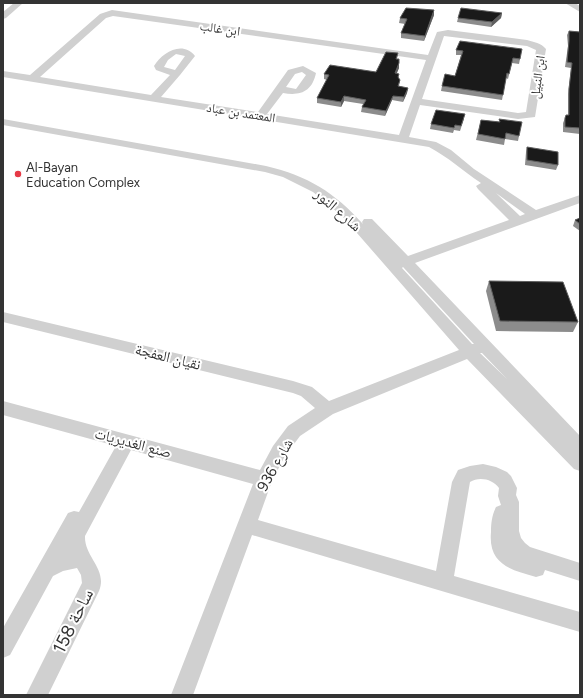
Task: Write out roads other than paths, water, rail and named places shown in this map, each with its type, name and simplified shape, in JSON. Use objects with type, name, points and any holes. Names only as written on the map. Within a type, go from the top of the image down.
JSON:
[{"type":"street","points":[[3,16],[19,3]]},
{"type":"street","points":[[569,3],[580,9]]},
{"type":"street","name":"ابن غالب","points":[[32,79],[103,16],[112,13],[431,58]]},
{"type":"street","name":"ابن النبيل","points":[[403,138],[416,100],[439,36],[443,33],[527,43],[539,46],[541,52],[532,113],[527,116],[518,116],[416,100]]},
{"type":"street","points":[[154,98],[177,73]]},
{"type":"street","name":"المعتمد بن عباد","points":[[3,74],[403,138],[432,144],[441,147],[470,171],[536,216]]},
{"type":"street","points":[[261,115],[280,89]]},
{"type":"street","name":"شارع النور","points":[[3,115],[266,169],[287,175],[317,189],[347,214],[399,264],[580,464]]},
{"type":"street","name":"شارع النور","points":[[3,122],[85,133]]},
{"type":"street","name":"المعتمد بن عباد","points":[[470,171],[477,181],[518,222]]},
{"type":"street","points":[[399,264],[580,199]]},
{"type":"street","name":"نقيان العفجة","points":[[3,317],[293,387],[306,392],[327,409]]},
{"type":"street","name":"شارع النور","points":[[477,349],[580,447]]},
{"type":"street","name":"شارع 936","points":[[182,695],[264,479],[279,451],[294,431],[327,409],[477,349]]},
{"type":"street","name":"صنع الغديريات","points":[[3,408],[264,479]]},
{"type":"street","points":[[3,648],[47,569],[123,440]]},
{"type":"street","name":"ساحة 158","points":[[36,695],[92,584],[91,572],[75,547],[76,535],[123,440]]},
{"type":"street","points":[[443,583],[461,482],[464,475],[482,471],[492,473],[502,480],[508,487],[507,498],[504,501],[499,536],[501,550],[506,556],[521,564],[580,578]]},
{"type":"street","points":[[507,498],[510,502],[511,538],[513,545],[524,554],[580,572]]},
{"type":"street","points":[[247,525],[580,622]]},
{"type":"street","points":[[47,569],[60,562],[81,558]]},
{"type":"place","name":"Al-Bayan Education Complex","points":[[18,174]]}]
